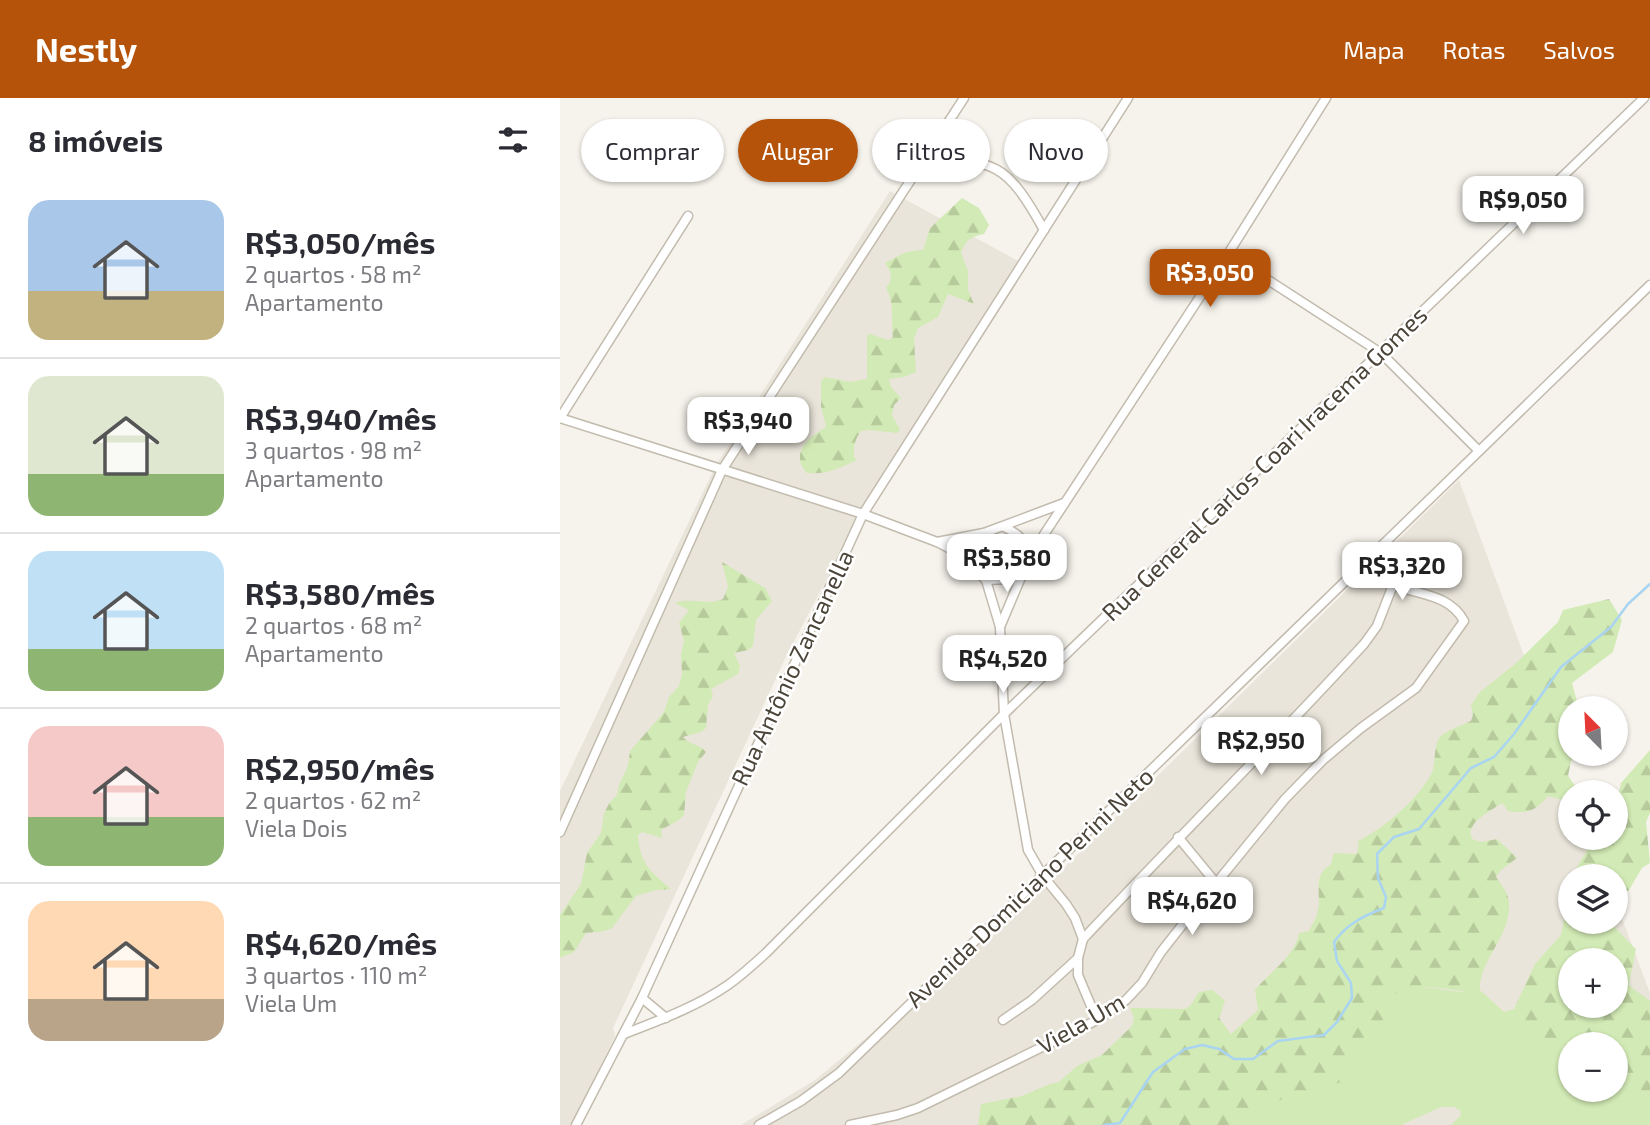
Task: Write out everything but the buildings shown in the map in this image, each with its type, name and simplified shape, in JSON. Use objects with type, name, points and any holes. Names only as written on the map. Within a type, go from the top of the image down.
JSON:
[{"type":"street","points":[[951,119],[964,98]]},
{"type":"street","name":"Rua Antônio Zancanella","points":[[576,1125],[642,998],[863,514],[1128,98]]},
{"type":"street","points":[[1000,627],[1030,556],[1228,254],[1326,98]]},
{"type":"street","name":"Rua General Carlos Coari Iracema Gomes","points":[[624,1034],[684,1011],[730,984],[766,953],[1004,714],[1644,98]]},
{"type":"street","points":[[990,166],[1013,183],[1044,230]]},
{"type":"street","points":[[560,832],[722,470],[911,182]]},
{"type":"street","points":[[688,216],[560,418],[863,514],[937,542],[972,565],[986,580],[1000,627],[1004,714],[1028,850],[1043,876],[1066,904],[1083,939]]},
{"type":"street","points":[[1228,254],[1381,353],[1479,451]]},
{"type":"street","name":"Avenida Domiciano Perini Neto","points":[[758,1125],[801,1101],[839,1073],[1650,285]]},
{"type":"street","points":[[937,542],[1004,527],[1066,502]]},
{"type":"street","points":[[1004,527],[1018,533],[1030,556]]},
{"type":"street","points":[[972,565],[972,552],[984,533]]},
{"type":"street","points":[[1097,1020],[1078,975],[1078,958],[1083,939],[1364,645],[1377,626],[1393,584],[1365,561]]},
{"type":"street","points":[[986,580],[1009,579],[1021,573]]},
{"type":"street","name":"Viela Um","points":[[850,1125],[918,1108],[1097,1020],[1126,1000],[1142,984],[1161,952],[1285,799],[1323,760],[1416,688],[1464,621],[1457,609],[1439,598],[1393,584]]},
{"type":"street","points":[[1178,837],[1216,883]]},
{"type":"street","points":[[1003,1020],[1032,1000],[1078,958]]},
{"type":"street","points":[[642,998],[666,1018]]},
{"type":"shaded area","points":[[890,191],[1020,262],[852,530],[785,659],[613,1028],[615,1036],[572,1125],[560,1125],[560,791],[716,465]]},
{"type":"shaded area","points":[[1459,480],[1558,747],[1558,766],[1565,766],[1570,780],[1558,780],[1558,850],[1597,850],[1602,864],[1558,864],[1558,934],[1628,934],[1650,993],[1650,1125],[741,1125],[815,1080],[1019,912]]},
{"type":"green space","points":[[962,198],[979,208],[989,225],[984,234],[967,242],[961,253],[968,271],[968,290],[974,304],[948,294],[938,317],[918,328],[914,339],[916,372],[889,379],[891,387],[901,398],[894,405],[892,415],[900,430],[897,433],[861,431],[854,446],[854,457],[857,460],[827,472],[807,473],[800,459],[803,447],[826,427],[821,407],[821,381],[825,377],[850,382],[867,379],[867,335],[888,340],[893,337],[892,306],[886,288],[891,273],[885,263],[906,252],[923,250],[930,228]]},
{"type":"green space","points":[[722,562],[765,588],[772,601],[756,620],[753,646],[734,653],[740,666],[738,674],[711,689],[713,696],[708,705],[706,728],[683,737],[706,752],[698,762],[686,792],[684,815],[661,830],[662,838],[642,832],[638,835],[641,853],[647,866],[671,889],[636,896],[612,928],[586,933],[574,952],[560,958],[560,915],[581,884],[587,853],[601,833],[604,813],[617,795],[628,766],[630,751],[664,712],[669,697],[679,686],[684,641],[679,623],[689,610],[675,603],[723,599],[728,587]]},
{"type":"green space","points":[[1609,599],[1622,620],[1613,652],[1572,683],[1576,696],[1558,696],[1558,766],[1570,766],[1568,776],[1571,780],[1558,780],[1558,799],[1548,796],[1526,812],[1508,811],[1500,804],[1479,819],[1472,828],[1472,839],[1482,842],[1497,839],[1517,858],[1496,877],[1507,894],[1509,910],[1502,935],[1484,969],[1480,993],[1421,987],[1409,989],[1387,999],[1385,1028],[1359,1053],[1349,1069],[1352,1077],[1303,1098],[1286,1098],[1255,1108],[1242,1118],[1238,1125],[978,1125],[981,1104],[1022,1096],[1059,1082],[1077,1066],[1102,1055],[1132,1026],[1134,1018],[1130,1008],[1185,1009],[1199,992],[1213,990],[1225,1001],[1219,1018],[1231,1034],[1258,1010],[1255,990],[1293,949],[1299,933],[1309,931],[1318,910],[1319,880],[1331,864],[1334,853],[1357,854],[1359,843],[1356,842],[1388,821],[1410,802],[1432,772],[1439,738],[1471,721],[1471,705],[1480,692],[1515,664],[1558,622],[1563,610]]},
{"type":"green space","points":[[1650,750],[1650,813],[1646,822],[1650,863],[1642,868],[1628,891],[1628,864],[1579,864],[1587,850],[1628,850],[1628,780],[1624,780]]},
{"type":"green space","points":[[1621,934],[1636,949],[1629,984],[1650,1001],[1650,1096],[1628,1083],[1628,1032],[1558,1032],[1558,1045],[1526,1030],[1518,1008],[1514,1009],[1535,964],[1561,935]]},
{"type":"green space","points":[[1415,987],[1481,991],[1504,1012],[1518,1008],[1526,1030],[1558,1045],[1558,1102],[1628,1102],[1628,1083],[1650,1096],[1650,1125],[1451,1125],[1461,1115],[1460,1110],[1441,1107],[1401,1125],[1238,1125],[1242,1118],[1255,1108],[1286,1098],[1303,1098],[1351,1077],[1349,1069],[1359,1053],[1385,1028],[1387,999],[1400,990]]},
{"type":"waterway","points":[[1104,1125],[1120,1123],[1153,1072],[1185,1049],[1202,1045],[1219,1049],[1234,1059],[1253,1059],[1278,1041],[1324,1035],[1337,1022],[1352,998],[1351,983],[1337,961],[1334,942],[1356,921],[1384,908],[1386,897],[1378,878],[1377,854],[1394,837],[1419,829],[1471,768],[1494,757],[1514,734],[1561,667],[1611,627],[1628,604],[1650,584]]}]
